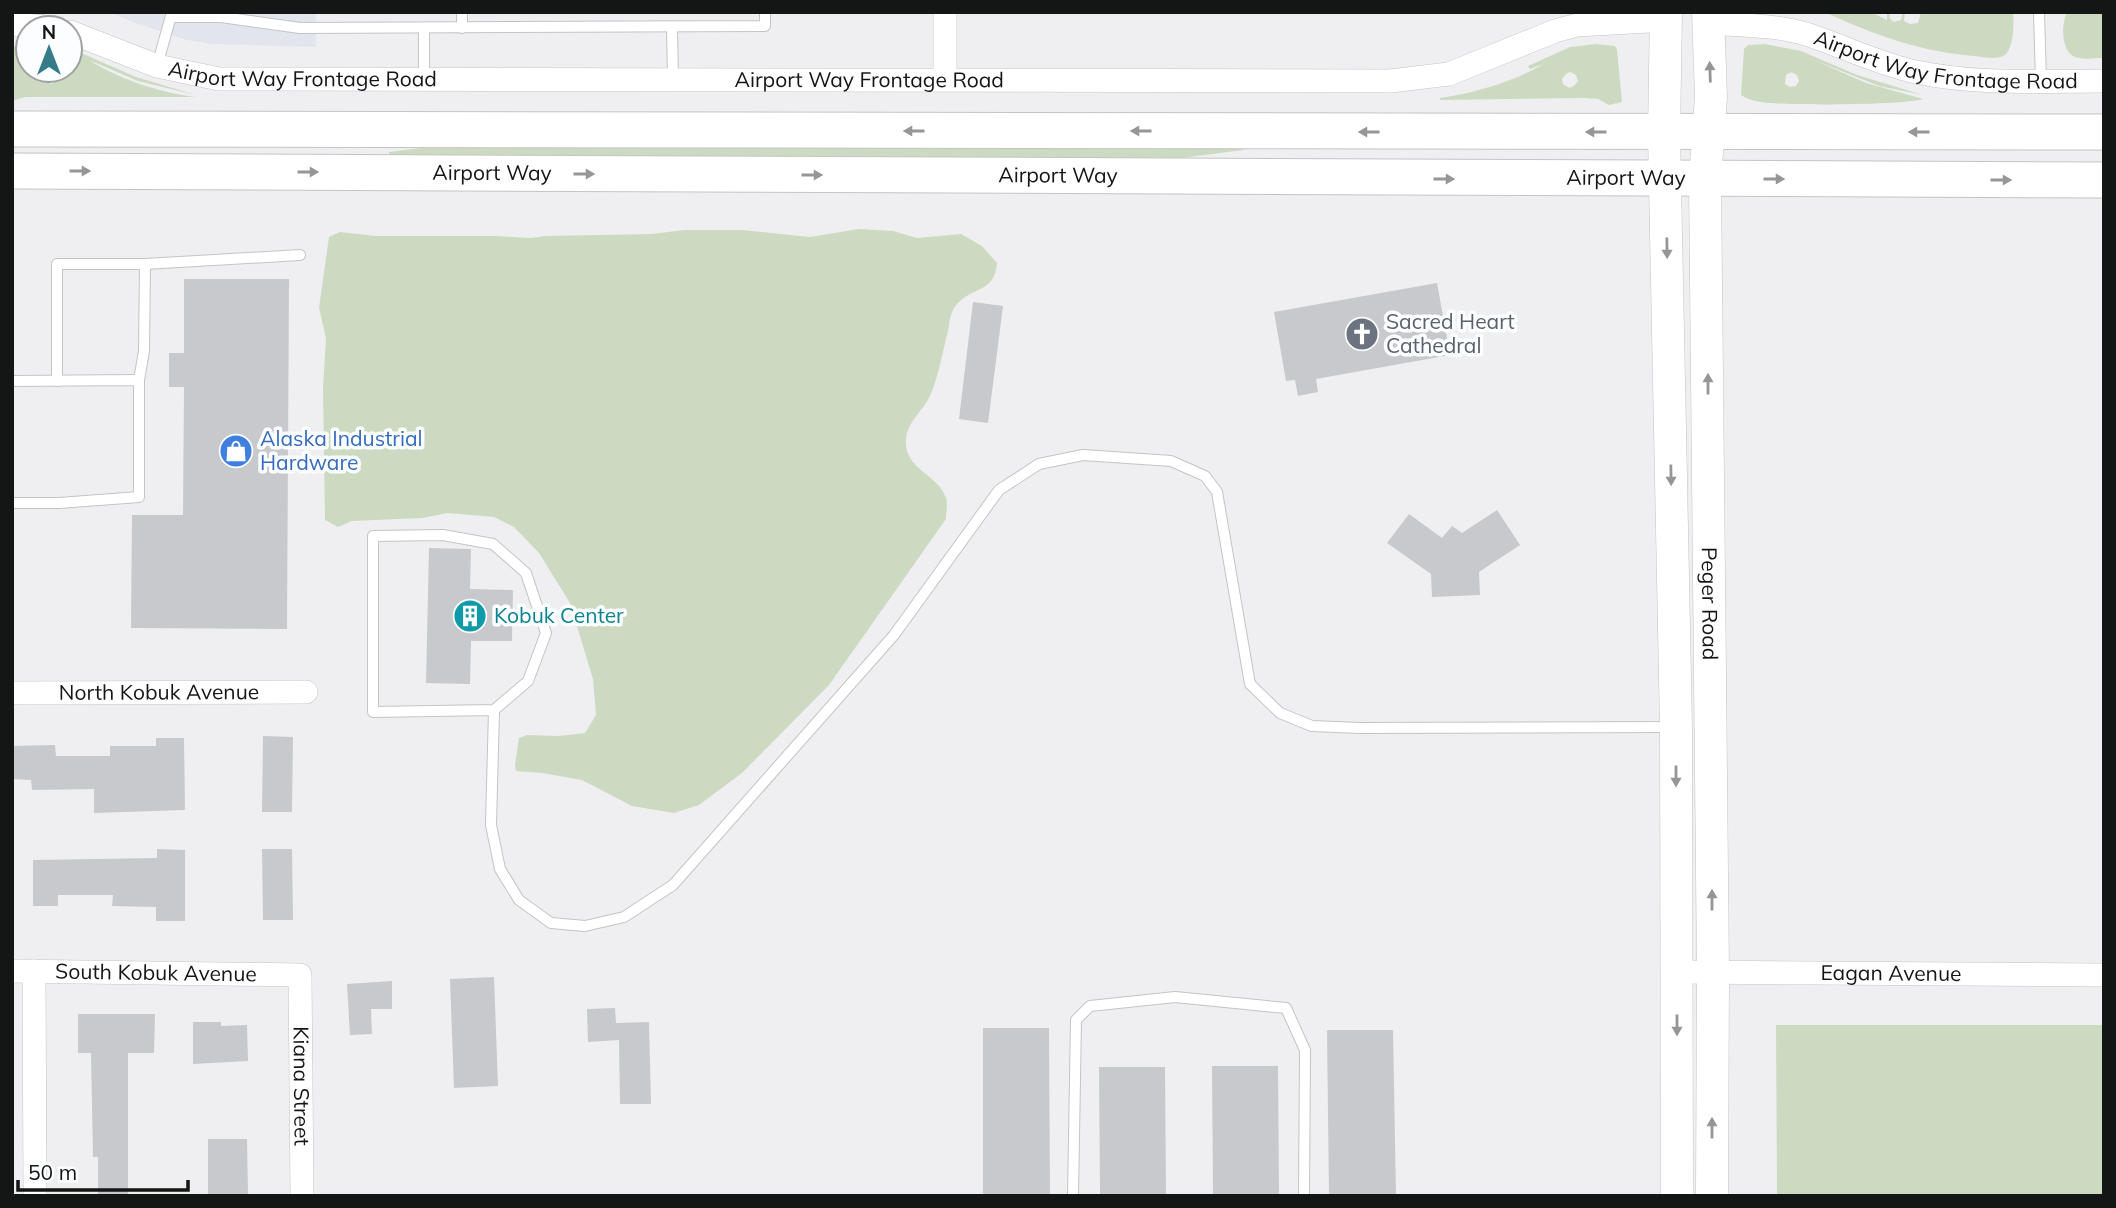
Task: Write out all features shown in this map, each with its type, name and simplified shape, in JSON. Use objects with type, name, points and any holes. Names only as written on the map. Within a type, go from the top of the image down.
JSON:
[{"type":"main road","name":"Peger Road","points":[[1666,16],[1664,133],[1676,727],[1677,1196]]},
{"type":"main road","name":"Peger Road","points":[[1708,18],[1711,97],[1705,180],[1713,972],[1712,1196]]},
{"type":"main road","name":"Airport Way","points":[[12,129],[2104,132]]},
{"type":"main road","name":"Airport Way","points":[[12,170],[2104,180]]},
{"type":"street","points":[[946,12],[946,79]]},
{"type":"street","name":"Airport Way Frontage Road","points":[[84,37],[157,65],[219,79],[1416,79],[1449,74],[1555,31],[1577,25],[1666,16]]},
{"type":"street","name":"Airport Way Frontage Road","points":[[1708,18],[1810,35],[1884,63],[1945,77],[1982,81],[2104,80]]},
{"type":"street","name":"North Kobuk Avenue","points":[[12,692],[306,692]]},
{"type":"street","points":[[23,971],[35,1196]]},
{"type":"street","name":"South Kobuk Avenue","points":[[23,971],[300,975]]},
{"type":"street","name":"Eagan Avenue","points":[[1677,972],[2104,975]]},
{"type":"street","name":"Kiana Street","points":[[300,975],[302,1196]]},
{"type":"lane","points":[[462,12],[462,28]]},
{"type":"lane","points":[[696,12],[697,26]]},
{"type":"lane","points":[[157,65],[172,15],[221,17],[300,28],[672,27],[765,26],[765,12]]},
{"type":"lane","points":[[2039,12],[2041,81]]},
{"type":"lane","points":[[672,27],[673,81]]},
{"type":"lane","points":[[424,28],[424,79]]},
{"type":"lane","points":[[57,381],[57,264],[145,264],[300,255]]},
{"type":"lane","points":[[12,503],[59,503],[138,497],[139,380],[144,351],[145,264]]},
{"type":"lane","points":[[12,381],[139,380]]},
{"type":"lane","points":[[494,710],[373,712],[373,536],[443,535],[493,544],[526,573],[546,633],[528,681],[494,710],[491,825],[500,869],[519,900],[551,923],[585,926],[624,917],[673,885],[894,635],[999,490],[1039,464],[1083,455],[1171,461],[1205,475],[1217,492],[1250,684],[1280,713],[1312,726],[1359,728],[1676,727]]},
{"type":"lane","points":[[1073,1196],[1076,1020],[1090,1006],[1175,997],[1286,1007],[1305,1050],[1304,1196]]},
{"type":"shaded area","points":[[110,12],[316,12],[316,47],[213,44],[187,40]]},
{"type":"green space","points":[[1824,12],[1871,12],[1887,20],[1889,12],[1890,19],[1894,22],[1901,20],[1905,12],[1904,21],[1910,24],[1918,23],[1921,12],[2013,12],[2013,34],[2009,50],[1999,57],[1954,54],[1897,41]]},
{"type":"green space","points":[[2067,12],[2104,12],[2104,58],[2082,58],[2070,54],[2064,37]]},
{"type":"green space","points":[[1596,44],[1615,46],[1622,102],[1609,105],[1598,99],[1584,98],[1440,100],[1507,81],[1543,64],[1530,69],[1528,66],[1570,47]],"holes":[[[1570,72],[1576,75],[1578,81],[1574,86],[1569,88],[1563,84],[1562,79],[1566,74]]]},
{"type":"green space","points":[[1765,44],[1801,51],[1857,75],[1923,95],[1879,86],[1814,60],[1866,83],[1923,99],[1895,103],[1817,104],[1751,100],[1741,95],[1744,49],[1748,45]],"holes":[[[1791,72],[1797,75],[1799,81],[1796,86],[1785,84],[1786,75]]]},
{"type":"green space","points":[[12,46],[14,84],[84,84],[84,54],[136,77],[196,95],[138,81],[89,60],[140,84],[196,97],[25,97],[12,101]]},
{"type":"green space","points":[[1242,144],[1243,150],[1174,159],[389,160],[389,152],[437,146]]},
{"type":"green space","points":[[859,229],[893,231],[917,238],[961,234],[982,246],[997,263],[991,281],[965,297],[953,310],[932,391],[907,433],[910,457],[915,465],[936,483],[946,498],[946,519],[829,685],[742,773],[699,805],[674,813],[632,806],[582,780],[516,771],[519,738],[527,735],[559,736],[585,733],[596,715],[593,679],[570,603],[539,553],[514,527],[494,517],[447,513],[423,518],[352,521],[338,527],[325,520],[323,388],[326,338],[319,308],[329,237],[340,232],[376,236],[531,238],[652,234],[684,230],[742,230],[810,237]]},
{"type":"green space","points":[[1776,1025],[2104,1025],[2104,1196],[1777,1196]]},
{"type":"building","name":"Alaska Industrial Hardware","points":[[184,279],[289,279],[287,629],[131,628],[132,515],[183,515],[184,387],[169,387],[169,353],[184,353]]},
{"type":"building","name":"Sacred Heart Cathedral","points":[[1437,283],[1450,355],[1316,379],[1318,392],[1298,396],[1295,380],[1286,381],[1274,312]]},
{"type":"building","points":[[973,302],[1003,306],[988,423],[959,419]]},
{"type":"building","points":[[1497,510],[1520,545],[1479,572],[1480,595],[1432,597],[1431,574],[1387,543],[1409,514],[1442,538],[1452,526],[1462,533]]},
{"type":"building","name":"Kobuk Center","points":[[429,548],[471,549],[470,589],[513,590],[512,641],[471,641],[470,684],[426,683]]},
{"type":"building","points":[[263,736],[293,737],[292,812],[262,812]]},
{"type":"building","points":[[156,738],[184,738],[185,810],[94,813],[94,789],[32,790],[31,780],[12,779],[12,746],[55,745],[56,756],[110,756],[110,746],[156,746]]},
{"type":"building","points":[[157,849],[185,850],[185,921],[156,921],[156,907],[112,906],[113,895],[58,895],[58,906],[33,906],[33,860],[157,858]]},
{"type":"building","points":[[262,849],[292,849],[293,920],[263,920]]},
{"type":"building","points":[[494,977],[498,1086],[454,1088],[450,979]]},
{"type":"building","points":[[392,981],[392,1009],[371,1009],[372,1034],[350,1035],[347,984]]},
{"type":"building","points":[[615,1008],[616,1023],[649,1022],[651,1104],[620,1104],[619,1040],[588,1042],[587,1009]]},
{"type":"building","points":[[78,1014],[155,1014],[154,1053],[128,1053],[128,1196],[98,1196],[98,1157],[93,1157],[91,1053],[78,1053]]},
{"type":"building","points":[[193,1022],[221,1022],[221,1026],[247,1025],[248,1061],[193,1064]]},
{"type":"building","points":[[983,1028],[1049,1028],[1050,1196],[983,1196]]},
{"type":"building","points":[[1327,1030],[1393,1030],[1396,1196],[1329,1196]]},
{"type":"building","points":[[1212,1066],[1278,1066],[1279,1196],[1213,1196]]},
{"type":"building","points":[[1099,1067],[1165,1067],[1166,1196],[1100,1196]]},
{"type":"building","points":[[208,1139],[247,1139],[248,1196],[208,1196]]},
{"type":"place","name":"Sacred Heart Cathedral","points":[[1362,334]]},
{"type":"place","name":"Alaska Industrial Hardware","points":[[236,451]]},
{"type":"place","name":"Kobuk Center","points":[[470,616]]}]
